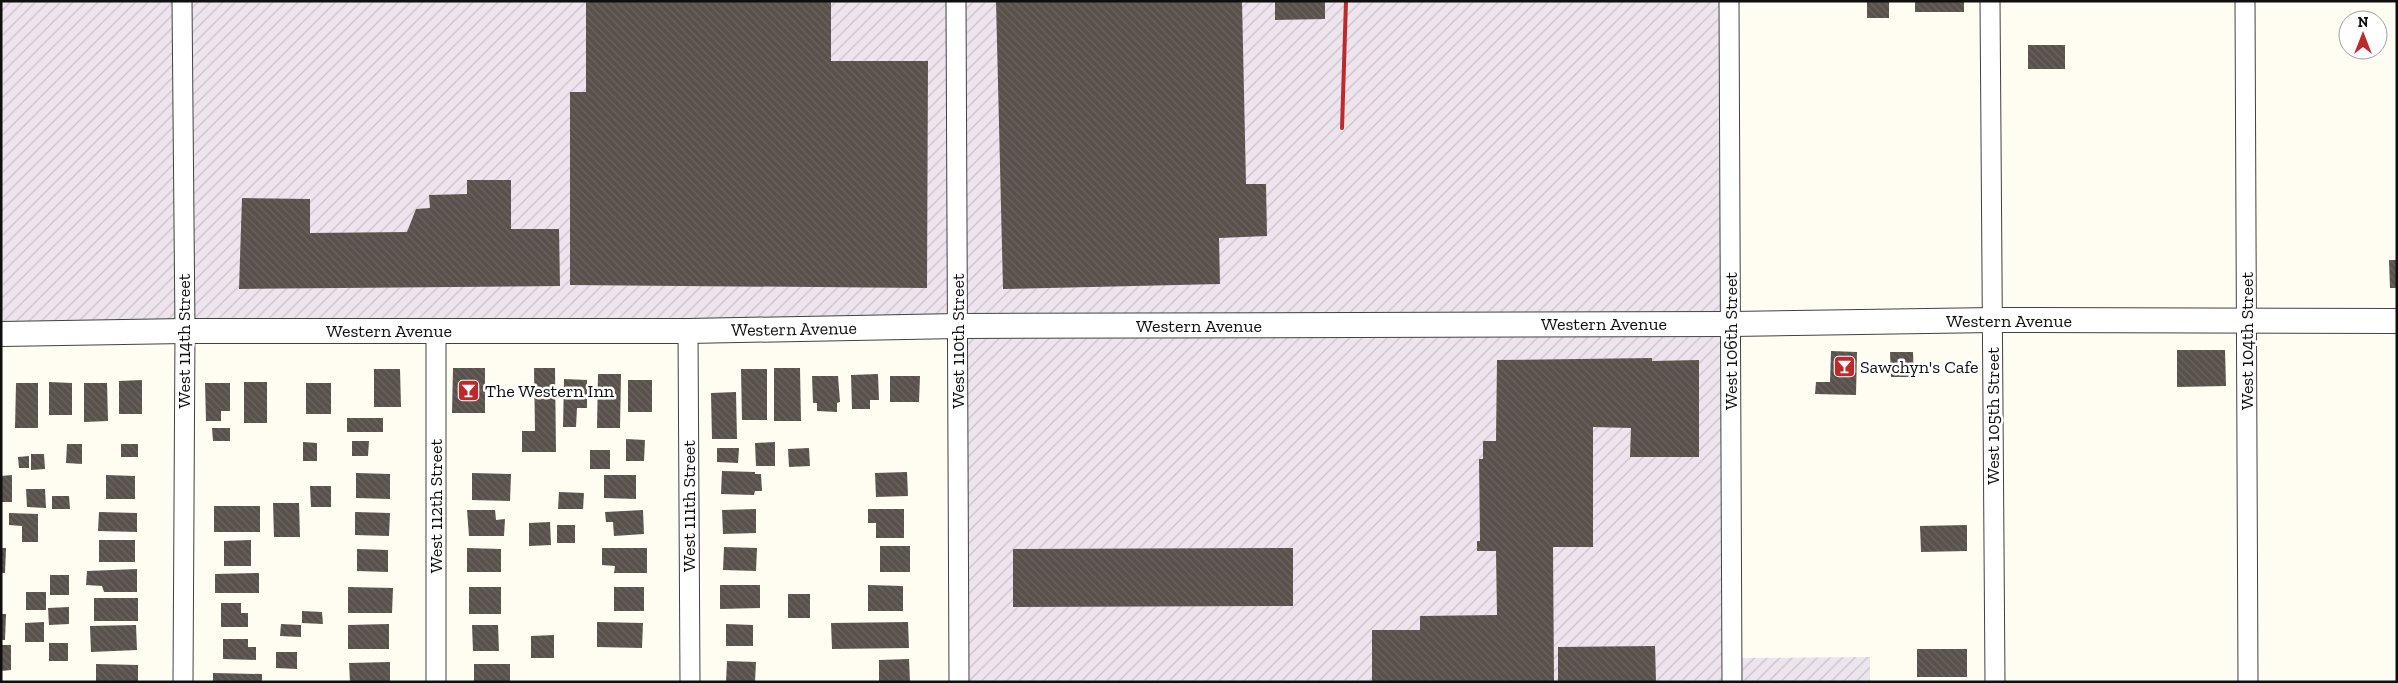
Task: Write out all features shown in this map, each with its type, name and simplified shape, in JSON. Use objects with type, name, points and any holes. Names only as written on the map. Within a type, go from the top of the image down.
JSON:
[{"type":"street","name":"West 114th Street","points":[[182,1],[185,331],[183,682]]},
{"type":"street","name":"West 110th Street","points":[[956,1],[960,682]]},
{"type":"street","name":"West 106th Street","points":[[1729,1],[1732,324],[1732,682]]},
{"type":"street","name":"West 105th Street","points":[[1990,1],[1995,682]]},
{"type":"street","name":"West 104th Street","points":[[2244,1],[2248,682]]},
{"type":"street","name":"Western Avenue","points":[[1,334],[185,331],[688,331],[958,326],[1732,324],[1993,320],[2397,321]]},
{"type":"street","name":"West 112th Street","points":[[436,331],[436,682]]},
{"type":"street","name":"West 111th Street","points":[[688,331],[690,682]]},
{"type":"shaded area","points":[[1,1],[1729,1],[1733,658],[1870,657],[1870,682],[959,682],[958,327],[1,334]]},
{"type":"building","points":[[586,1],[831,1],[831,61],[928,61],[927,288],[570,285],[570,92],[586,92]]},
{"type":"building","points":[[996,1],[1242,1],[1246,184],[1266,184],[1267,236],[1219,238],[1220,284],[1003,289]]},
{"type":"building","points":[[1275,1],[1325,1],[1325,19],[1275,20]]},
{"type":"building","points":[[1867,1],[1889,1],[1889,18],[1867,18]]},
{"type":"building","points":[[1915,1],[1964,1],[1964,12],[1915,12]]},
{"type":"building","points":[[2028,45],[2065,45],[2065,69],[2028,69]]},
{"type":"building","points":[[467,180],[511,180],[511,229],[559,229],[560,286],[239,289],[242,198],[310,199],[310,233],[407,232],[416,209],[430,208],[429,195],[467,194]]},
{"type":"building","points":[[2389,260],[2397,260],[2397,288],[2390,288]]},
{"type":"building","points":[[2177,350],[2225,350],[2226,386],[2177,387]]},
{"type":"building","name":"Sawchyn's Cafe","points":[[1831,351],[1857,352],[1856,395],[1815,394],[1816,382],[1830,382]]},
{"type":"building","points":[[1890,352],[1913,352],[1914,377],[1891,377]]},
{"type":"building","points":[[1652,358],[1652,361],[1699,360],[1699,457],[1630,457],[1631,428],[1593,427],[1593,547],[1553,547],[1554,682],[1372,682],[1372,630],[1420,630],[1420,616],[1497,615],[1496,551],[1477,551],[1477,541],[1480,541],[1479,459],[1483,459],[1483,441],[1496,441],[1497,360]]},
{"type":"building","name":"The Western Inn","points":[[453,368],[485,368],[485,413],[452,413]]},
{"type":"building","points":[[534,368],[555,368],[556,452],[522,452],[522,431],[535,431]]},
{"type":"building","points":[[774,368],[800,368],[801,421],[774,421]]},
{"type":"building","points":[[374,369],[400,369],[401,407],[374,407]]},
{"type":"building","points":[[741,369],[767,369],[767,420],[742,420]]},
{"type":"building","points":[[598,374],[621,374],[620,428],[597,428]]},
{"type":"building","points":[[878,374],[879,400],[870,400],[870,409],[852,409],[851,375]]},
{"type":"building","points":[[812,376],[838,376],[840,402],[837,403],[837,412],[817,411],[817,403],[813,403]]},
{"type":"building","points":[[890,376],[920,376],[919,402],[890,402]]},
{"type":"building","points":[[564,379],[587,380],[587,408],[577,408],[576,427],[563,427]]},
{"type":"building","points":[[142,380],[142,414],[119,414],[119,381]]},
{"type":"building","points":[[628,380],[652,380],[652,412],[628,412]]},
{"type":"building","points":[[49,382],[72,383],[72,415],[49,415]]},
{"type":"building","points":[[244,382],[267,382],[267,423],[244,423]]},
{"type":"building","points":[[16,383],[38,383],[38,428],[15,428]]},
{"type":"building","points":[[84,383],[107,383],[108,421],[84,422]]},
{"type":"building","points":[[205,383],[230,383],[230,411],[221,411],[221,421],[206,421]]},
{"type":"building","points":[[306,383],[331,383],[331,414],[306,414]]},
{"type":"building","points":[[736,392],[737,439],[712,439],[711,393]]},
{"type":"building","points":[[347,418],[383,418],[383,432],[347,432]]},
{"type":"building","points":[[212,428],[230,428],[230,441],[213,441]]},
{"type":"building","points":[[626,439],[645,440],[644,461],[626,461]]},
{"type":"building","points":[[352,441],[369,441],[368,456],[352,456]]},
{"type":"building","points":[[303,442],[317,443],[317,461],[303,461]]},
{"type":"building","points":[[775,442],[775,466],[756,466],[755,443]]},
{"type":"building","points":[[67,444],[82,444],[82,464],[66,463]]},
{"type":"building","points":[[121,444],[138,444],[138,457],[121,457]]},
{"type":"building","points":[[717,448],[739,448],[738,463],[717,462]]},
{"type":"building","points":[[809,448],[810,466],[789,467],[788,449]]},
{"type":"building","points":[[590,450],[610,450],[610,469],[590,469]]},
{"type":"building","points":[[31,454],[44,454],[45,469],[31,470]]},
{"type":"building","points":[[29,456],[29,468],[19,468],[18,457]]},
{"type":"building","points":[[722,471],[755,472],[755,474],[761,474],[762,491],[755,491],[754,495],[721,494]]},
{"type":"building","points":[[907,472],[908,496],[876,497],[875,473]]},
{"type":"building","points":[[356,473],[390,474],[390,499],[356,498]]},
{"type":"building","points":[[472,473],[511,474],[510,501],[472,500]]},
{"type":"building","points":[[12,475],[12,502],[1,502],[1,476]]},
{"type":"building","points":[[106,475],[135,476],[135,499],[106,499]]},
{"type":"building","points":[[604,475],[636,475],[636,499],[604,498]]},
{"type":"building","points":[[310,486],[331,486],[331,507],[311,507]]},
{"type":"building","points":[[26,489],[45,489],[46,508],[27,507]]},
{"type":"building","points":[[559,492],[584,493],[583,509],[558,509]]},
{"type":"building","points":[[52,496],[69,496],[70,509],[52,509]]},
{"type":"building","points":[[273,503],[299,503],[300,537],[274,537]]},
{"type":"building","points":[[214,506],[260,506],[260,532],[214,532]]},
{"type":"building","points":[[756,509],[756,533],[723,534],[722,510]]},
{"type":"building","points":[[868,509],[904,509],[904,538],[876,538],[876,523],[868,523]]},
{"type":"building","points":[[467,510],[495,510],[496,520],[505,519],[504,536],[469,536]]},
{"type":"building","points":[[643,510],[644,534],[614,536],[613,522],[606,522],[605,512]]},
{"type":"building","points":[[99,512],[137,513],[137,532],[98,531]]},
{"type":"building","points":[[355,512],[390,513],[389,536],[355,535]]},
{"type":"building","points":[[9,513],[38,514],[38,542],[22,542],[22,526],[9,525]]},
{"type":"building","points":[[550,522],[551,545],[529,546],[529,523]]},
{"type":"building","points":[[557,525],[575,525],[575,543],[557,543]]},
{"type":"building","points":[[1967,525],[1967,551],[1921,552],[1920,526]]},
{"type":"building","points":[[99,540],[135,540],[135,562],[99,562]]},
{"type":"building","points":[[251,540],[251,566],[224,566],[224,541]]},
{"type":"building","points":[[880,546],[910,546],[910,572],[880,572]]},
{"type":"building","points":[[724,547],[757,548],[756,571],[723,570]]},
{"type":"building","points":[[1,548],[6,548],[5,573],[1,573]]},
{"type":"building","points":[[467,548],[501,549],[501,572],[467,572]]},
{"type":"building","points":[[602,548],[647,548],[647,573],[614,573],[615,566],[602,565]]},
{"type":"building","points":[[1293,548],[1293,606],[1013,607],[1013,549]]},
{"type":"building","points":[[357,549],[388,550],[388,572],[357,571]]},
{"type":"building","points":[[137,569],[137,592],[104,592],[102,586],[86,585],[87,571]]},
{"type":"building","points":[[259,573],[259,593],[215,593],[215,574]]},
{"type":"building","points":[[50,575],[69,575],[69,595],[50,595]]},
{"type":"building","points":[[720,585],[760,585],[760,608],[720,609]]},
{"type":"building","points":[[868,585],[903,586],[903,611],[868,611]]},
{"type":"building","points":[[348,587],[393,588],[392,613],[348,613]]},
{"type":"building","points":[[469,587],[501,587],[501,614],[469,614]]},
{"type":"building","points":[[614,587],[644,587],[644,611],[614,611]]},
{"type":"building","points":[[26,592],[46,592],[46,610],[26,610]]},
{"type":"building","points":[[788,594],[810,594],[810,618],[788,618]]},
{"type":"building","points":[[94,598],[138,598],[138,621],[94,621]]},
{"type":"building","points":[[221,603],[241,603],[241,613],[248,613],[248,627],[221,627]]},
{"type":"building","points":[[69,607],[69,624],[49,625],[48,608]]},
{"type":"building","points":[[302,611],[322,612],[323,624],[302,623]]},
{"type":"building","points":[[1,614],[6,614],[5,640],[1,640]]},
{"type":"building","points":[[44,622],[44,642],[25,642],[25,623]]},
{"type":"building","points":[[597,622],[643,623],[642,648],[597,647]]},
{"type":"building","points":[[908,622],[909,648],[832,649],[831,623]]},
{"type":"building","points":[[281,624],[301,625],[301,637],[280,636]]},
{"type":"building","points":[[389,624],[389,649],[348,649],[348,625]]},
{"type":"building","points":[[726,624],[753,625],[753,646],[726,646]]},
{"type":"building","points":[[136,625],[137,650],[91,652],[90,626]]},
{"type":"building","points":[[472,625],[498,625],[499,651],[473,651]]},
{"type":"building","points":[[554,635],[554,658],[531,658],[531,636]]},
{"type":"building","points":[[223,639],[248,639],[248,647],[256,647],[256,660],[223,659]]},
{"type":"building","points":[[49,643],[68,643],[68,661],[49,661]]},
{"type":"building","points":[[1,645],[11,645],[11,670],[1,671]]},
{"type":"building","points":[[1655,646],[1656,682],[1558,682],[1558,647]]},
{"type":"building","points":[[1917,649],[1967,649],[1967,677],[1917,677]]},
{"type":"building","points":[[276,652],[297,652],[297,669],[276,668]]},
{"type":"building","points":[[909,659],[910,682],[879,682],[879,660]]},
{"type":"building","points":[[727,661],[756,662],[755,682],[726,682]]},
{"type":"building","points":[[390,662],[390,682],[350,682],[349,663]]},
{"type":"building","points":[[96,664],[138,665],[138,682],[96,682]]},
{"type":"building","points":[[474,664],[510,664],[510,682],[474,682]]},
{"type":"building","points":[[213,673],[262,674],[262,682],[213,682]]},
{"type":"railway","points":[[1342,128],[1346,1]]},
{"type":"place","name":"Sawchyn's Cafe","points":[[1844,367]]},
{"type":"place","name":"The Western Inn","points":[[469,391]]}]
